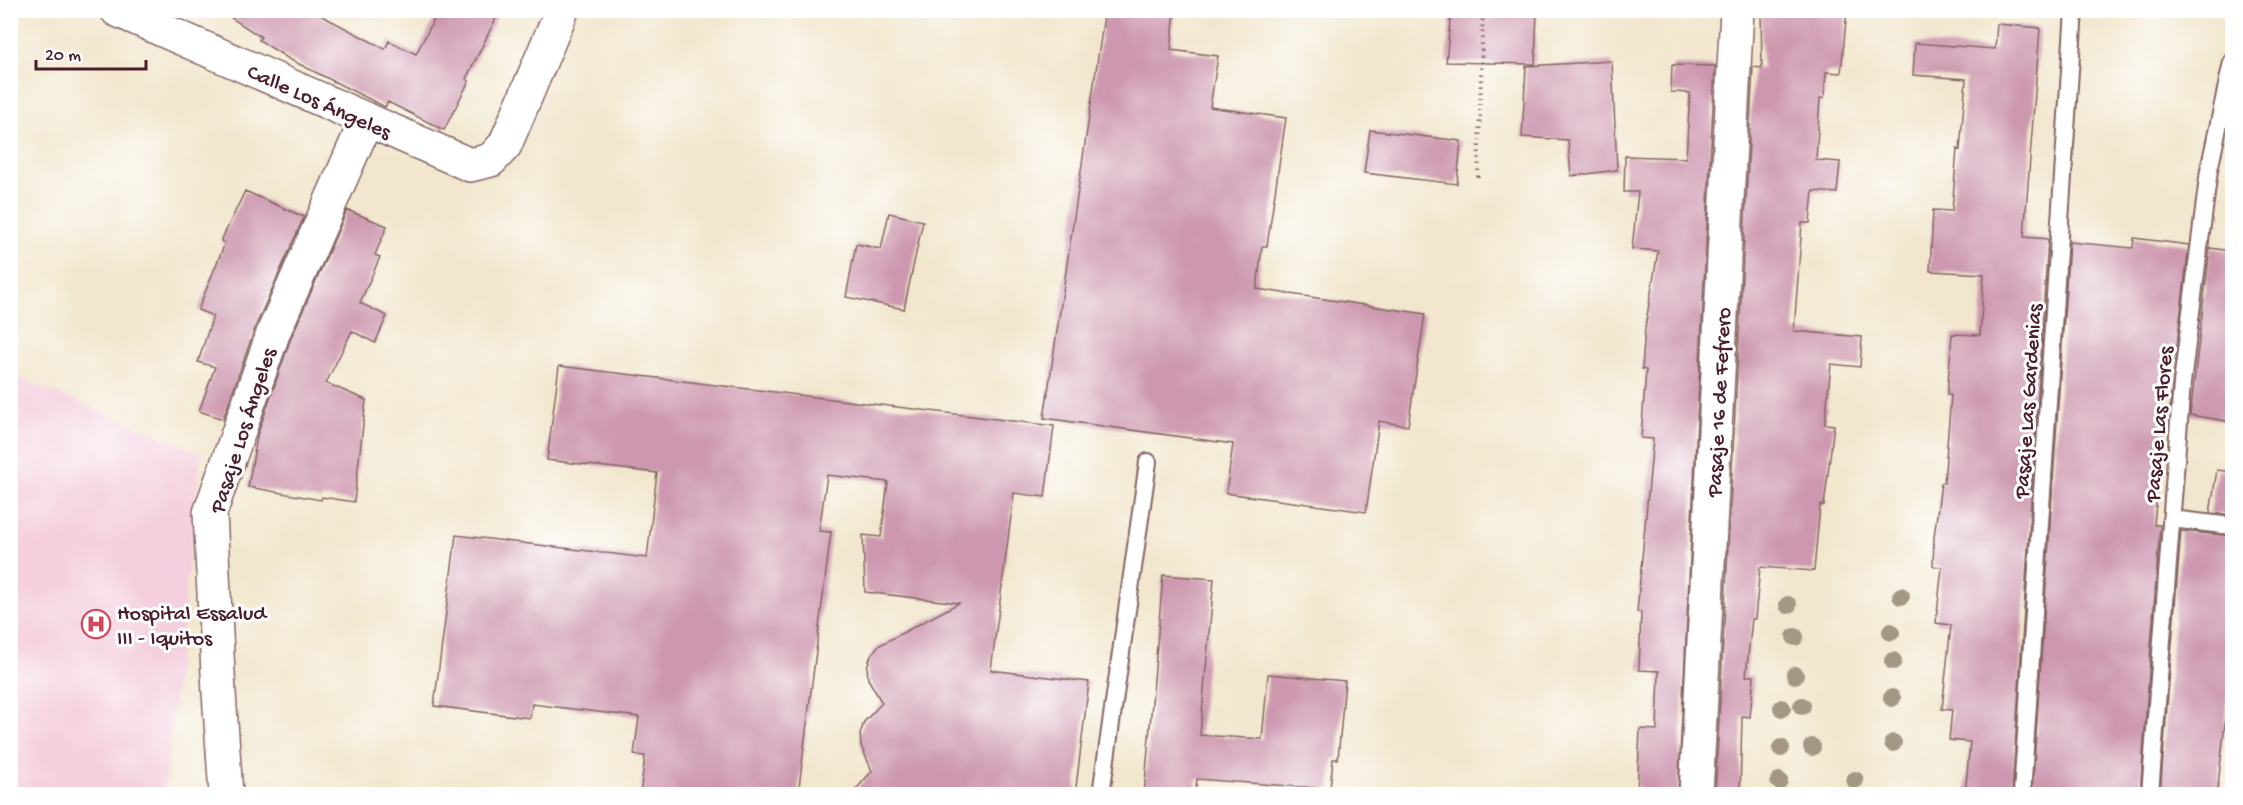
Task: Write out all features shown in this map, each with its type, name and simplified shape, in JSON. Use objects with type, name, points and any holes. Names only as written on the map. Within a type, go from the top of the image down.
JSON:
[{"type":"street","name":"Calle Los Ángeles","points":[[117,10],[470,165],[491,160],[505,145],[562,10]]},
{"type":"street","name":"Pasaje 16 de Fefrero","points":[[1696,795],[1737,10]]},
{"type":"street","name":"Pasaje Los Ángeles","points":[[226,795],[210,513],[274,331],[366,120]]},
{"type":"lane","name":"Pasaje Las Gardenias","points":[[2022,795],[2074,10]]},
{"type":"lane","name":"Pasaje Las Flores","points":[[2150,795],[2182,383],[2208,181],[2232,62]]},
{"type":"lane","points":[[1101,795],[1148,462]]},
{"type":"lane","points":[[2171,519],[2232,526]]},
{"type":"path","points":[[1478,177],[1483,10]]},
{"type":"shaded area","name":"Hospital Essalud III - Iquitos","points":[[10,374],[201,453],[164,794],[11,794]]},
{"type":"building","points":[[219,10],[311,10],[385,49],[389,41],[416,54],[439,10],[500,10],[466,79],[469,81],[444,130],[388,102],[385,107],[289,59],[259,40],[261,37]]},
{"type":"building","points":[[1105,10],[1175,10],[1171,50],[1218,56],[1210,107],[1286,118],[1267,246],[1262,246],[1257,289],[1425,314],[1408,426],[1379,421],[1366,512],[1226,493],[1233,444],[1044,418]]},
{"type":"building","points":[[1451,10],[1537,10],[1535,64],[1446,62]]},
{"type":"building","points":[[1761,10],[1847,10],[1841,73],[1826,72],[1824,98],[1820,98],[1816,160],[1840,162],[1837,193],[1813,191],[1810,223],[1802,223],[1794,331],[1862,337],[1860,367],[1831,364],[1825,424],[1834,425],[1824,506],[1820,505],[1814,571],[1760,567],[1746,676],[1754,676],[1750,717],[1742,716],[1740,795],[1715,795],[1753,67],[1762,68]]},
{"type":"building","points":[[1997,24],[2040,28],[2024,237],[2048,239],[2012,795],[1965,795],[1970,742],[1949,740],[1952,710],[1942,709],[1951,625],[1936,623],[1942,567],[1933,566],[1934,537],[1941,483],[1944,483],[1951,395],[1947,395],[1952,334],[1980,335],[1984,274],[1930,271],[1933,210],[1952,211],[1966,79],[1913,75],[1915,43],[1995,49]]},
{"type":"building","points":[[1612,61],[1617,170],[1571,176],[1568,140],[1522,137],[1526,66]]},
{"type":"building","points":[[1672,65],[1715,66],[1678,795],[1637,795],[1640,729],[1657,730],[1659,671],[1639,670],[1641,612],[1637,612],[1653,439],[1641,438],[1646,370],[1642,369],[1645,328],[1658,251],[1632,249],[1638,192],[1624,192],[1625,156],[1686,158],[1690,93],[1671,92]]},
{"type":"building","points":[[1370,130],[1461,141],[1457,184],[1364,173]]},
{"type":"building","points":[[245,191],[304,217],[256,325],[223,419],[199,411],[215,367],[198,362],[213,316],[198,310],[225,243],[221,241]]},
{"type":"building","points":[[347,210],[387,226],[375,255],[380,257],[360,303],[387,316],[375,343],[352,331],[326,383],[366,400],[354,502],[322,497],[321,500],[248,487],[257,436],[291,338]]},
{"type":"building","points":[[889,213],[923,221],[904,309],[846,297],[856,244],[881,249]]},
{"type":"building","points":[[2134,238],[2189,245],[2169,411],[2165,411],[2154,525],[2160,525],[2140,795],[2032,795],[2069,242],[2133,248]]},
{"type":"building","points":[[2210,248],[2232,251],[2232,422],[2190,415]]},
{"type":"building","points":[[559,366],[1054,426],[1045,497],[1014,493],[991,670],[1089,682],[1075,795],[851,795],[872,771],[861,746],[860,734],[864,722],[882,703],[868,679],[867,667],[871,655],[878,646],[959,603],[865,592],[863,535],[881,537],[888,482],[827,475],[819,531],[831,532],[798,795],[640,795],[645,756],[634,755],[639,717],[532,704],[530,718],[434,706],[456,535],[647,558],[657,473],[547,460]]},
{"type":"building","points":[[2217,470],[2232,472],[2232,515],[2210,513]]},
{"type":"building","points":[[2181,531],[2232,536],[2232,679],[2230,678],[2217,795],[2160,795]]},
{"type":"building","points":[[1163,575],[1214,579],[1200,735],[1262,739],[1268,674],[1345,681],[1338,759],[1333,759],[1330,789],[1197,779],[1195,795],[1144,795]]},
{"type":"place","name":"Hospital Essalud III - Iquitos","points":[[96,624]]}]
